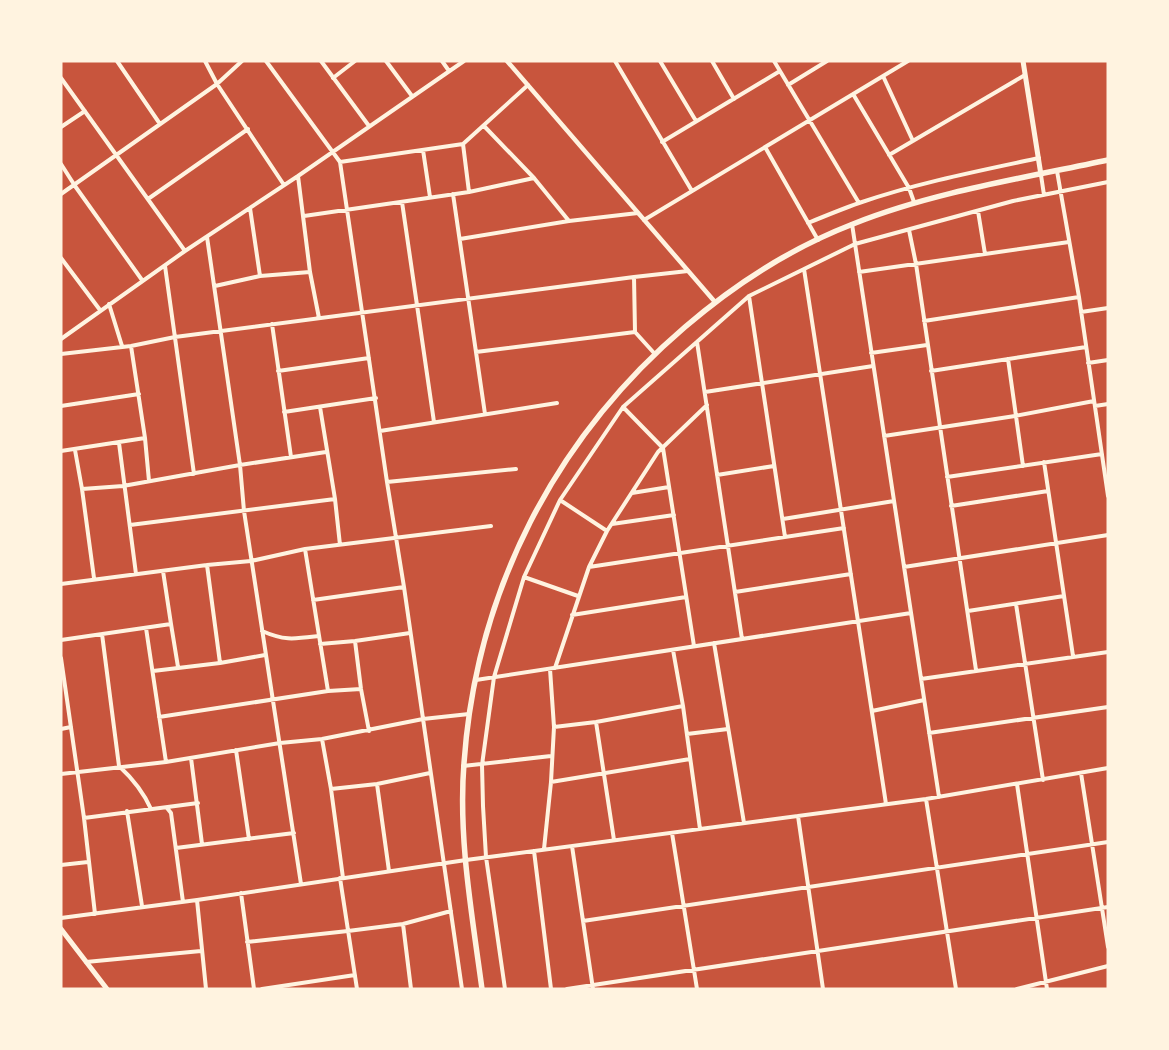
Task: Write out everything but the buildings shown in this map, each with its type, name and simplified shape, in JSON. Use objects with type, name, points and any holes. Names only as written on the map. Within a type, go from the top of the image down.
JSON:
[{"type":"main road","points":[[1023,61],[1041,175]]},
{"type":"main road","points":[[482,989],[464,831],[464,766],[474,680],[494,607],[532,516],[568,455],[593,421],[654,353],[715,302],[750,276],[818,240],[852,224],[914,202],[1108,160]]},
{"type":"main road","points":[[61,929],[107,989]]},
{"type":"street","points":[[118,61],[160,124]]},
{"type":"street","points":[[205,61],[216,84],[284,185]]},
{"type":"street","points":[[61,194],[75,186],[216,84],[242,61]]},
{"type":"street","points":[[266,61],[340,162],[424,719],[442,863],[462,989]]},
{"type":"street","points":[[321,61],[369,126]]},
{"type":"street","points":[[333,78],[355,61]]},
{"type":"street","points":[[386,61],[412,96]]},
{"type":"street","points":[[442,61],[449,72]]},
{"type":"street","points":[[61,339],[142,280],[298,176],[464,61]]},
{"type":"street","points":[[507,61],[715,302]]},
{"type":"street","points":[[615,61],[692,191]]},
{"type":"street","points":[[660,61],[696,122]]},
{"type":"street","points":[[712,61],[734,98]]},
{"type":"street","points":[[774,61],[859,203]]},
{"type":"street","points":[[788,85],[827,61]]},
{"type":"street","points":[[644,220],[908,61]]},
{"type":"street","points":[[662,142],[780,71]]},
{"type":"street","points":[[889,155],[1025,75]]},
{"type":"street","points":[[884,76],[913,141]]},
{"type":"street","points":[[61,78],[185,251]]},
{"type":"street","points":[[340,162],[463,144],[528,86]]},
{"type":"street","points":[[853,94],[909,188],[914,202]]},
{"type":"street","points":[[61,127],[85,111]]},
{"type":"street","points":[[484,126],[534,178],[569,221]]},
{"type":"street","points":[[148,199],[248,129]]},
{"type":"street","points":[[463,144],[469,192]]},
{"type":"street","points":[[765,147],[818,240]]},
{"type":"street","points":[[423,150],[430,197]]},
{"type":"street","points":[[808,223],[859,203],[909,188],[957,175],[1039,158]]},
{"type":"street","points":[[61,164],[142,280]]},
{"type":"street","points":[[1057,171],[1079,297],[1108,496]]},
{"type":"street","points":[[1041,175],[1044,195]]},
{"type":"street","points":[[298,176],[310,272],[319,318]]},
{"type":"street","points":[[304,216],[469,192],[534,178]]},
{"type":"street","points":[[505,989],[486,857],[482,765],[494,677],[524,577],[560,500],[623,408],[748,296],[854,244],[978,210],[1108,182]]},
{"type":"street","points":[[453,194],[485,414]]},
{"type":"street","points":[[402,202],[434,422]]},
{"type":"street","points":[[250,208],[260,276]]},
{"type":"street","points":[[978,210],[985,254]]},
{"type":"street","points":[[460,239],[638,212]]},
{"type":"street","points":[[852,224],[939,797]]},
{"type":"street","points":[[908,230],[916,264],[976,670]]},
{"type":"street","points":[[207,237],[240,465],[251,561],[301,884]]},
{"type":"street","points":[[859,272],[1069,242]]},
{"type":"street","points":[[61,258],[100,310]]},
{"type":"street","points":[[165,266],[194,474]]},
{"type":"street","points":[[61,271],[67,267]]},
{"type":"street","points":[[804,269],[886,804]]},
{"type":"street","points":[[61,354],[132,346],[175,337],[634,276],[688,271]]},
{"type":"street","points":[[215,286],[260,276],[310,272]]},
{"type":"street","points":[[634,276],[634,332],[654,353]]},
{"type":"street","points":[[748,296],[785,536]]},
{"type":"street","points":[[924,321],[1079,297]]},
{"type":"street","points":[[108,304],[122,346]]},
{"type":"street","points":[[1081,312],[1108,308]]},
{"type":"street","points":[[272,324],[291,457]]},
{"type":"street","points":[[476,352],[634,332]]},
{"type":"street","points":[[697,342],[742,639]]},
{"type":"street","points":[[871,353],[927,344]]},
{"type":"street","points":[[132,346],[149,481]]},
{"type":"street","points":[[931,371],[1086,347]]},
{"type":"street","points":[[278,371],[369,358]]},
{"type":"street","points":[[1008,359],[1023,466]]},
{"type":"street","points":[[1088,363],[1108,360]]},
{"type":"street","points":[[705,392],[873,366]]},
{"type":"street","points":[[61,406],[139,394]]},
{"type":"street","points":[[284,412],[376,398]]},
{"type":"street","points":[[380,431],[557,403]]},
{"type":"street","points":[[884,436],[1094,404],[1108,404]]},
{"type":"street","points":[[556,668],[578,596],[589,567],[607,531],[658,452],[707,405]]},
{"type":"street","points":[[320,407],[340,545]]},
{"type":"street","points":[[623,408],[664,448],[694,646]]},
{"type":"street","points":[[61,451],[145,438]]},
{"type":"street","points":[[119,443],[123,486],[136,574]]},
{"type":"street","points":[[75,450],[94,578]]},
{"type":"street","points":[[82,489],[123,486],[326,452]]},
{"type":"street","points":[[947,477],[1044,462],[1108,458]]},
{"type":"street","points":[[1044,462],[1073,656]]},
{"type":"street","points":[[717,475],[774,466]]},
{"type":"street","points":[[387,482],[516,469]]},
{"type":"street","points":[[632,493],[669,487]]},
{"type":"street","points":[[951,506],[1048,491]]},
{"type":"street","points":[[130,525],[334,499]]},
{"type":"street","points":[[560,500],[607,531]]},
{"type":"street","points":[[782,519],[894,502]]},
{"type":"street","points":[[612,524],[674,514]]},
{"type":"street","points":[[61,584],[207,564],[251,561],[305,549],[491,526]]},
{"type":"street","points":[[589,567],[844,528]]},
{"type":"street","points":[[904,567],[1108,535]]},
{"type":"street","points":[[305,549],[328,691]]},
{"type":"street","points":[[207,564],[220,663]]},
{"type":"street","points":[[163,571],[178,667]]},
{"type":"street","points":[[735,592],[851,574]]},
{"type":"street","points":[[524,577],[578,596]]},
{"type":"street","points":[[313,600],[404,587]]},
{"type":"street","points":[[968,612],[1064,596]]},
{"type":"street","points":[[572,615],[686,597]]},
{"type":"street","points":[[1016,604],[1043,780]]},
{"type":"street","points":[[474,680],[911,613]]},
{"type":"street","points":[[61,640],[171,624]]},
{"type":"street","points":[[146,628],[166,762]]},
{"type":"street","points":[[262,631],[285,639],[319,636]]},
{"type":"street","points":[[320,644],[410,633]]},
{"type":"street","points":[[102,634],[119,766],[133,778],[144,792],[151,808]]},
{"type":"street","points":[[355,641],[368,731]]},
{"type":"street","points":[[714,643],[744,823]]},
{"type":"street","points":[[672,650],[683,706],[700,829]]},
{"type":"street","points":[[921,679],[1108,652]]},
{"type":"street","points":[[153,671],[265,656]]},
{"type":"street","points":[[61,658],[63,683],[78,772],[95,914]]},
{"type":"street","points":[[544,849],[551,782],[554,727],[550,669]]},
{"type":"street","points":[[159,717],[328,691],[361,689]]},
{"type":"street","points":[[872,711],[924,700]]},
{"type":"street","points":[[554,727],[596,722],[683,706]]},
{"type":"street","points":[[929,733],[1108,708]]},
{"type":"street","points":[[61,774],[166,762],[280,743],[322,739],[424,719],[470,714]]},
{"type":"street","points":[[596,722],[614,840]]},
{"type":"street","points":[[61,729],[71,727]]},
{"type":"street","points":[[687,734],[728,728]]},
{"type":"street","points":[[322,739],[331,789],[341,878],[357,989]]},
{"type":"street","points":[[236,750],[248,839]]},
{"type":"street","points":[[464,766],[551,756]]},
{"type":"street","points":[[190,758],[198,803],[202,844]]},
{"type":"street","points":[[551,782],[690,759]]},
{"type":"street","points":[[61,918],[197,900],[442,863],[926,799],[1108,768]]},
{"type":"street","points":[[331,789],[377,784],[430,773]]},
{"type":"street","points":[[1081,773],[1108,947]]},
{"type":"street","points":[[377,784],[390,871]]},
{"type":"street","points":[[1017,784],[1047,989]]},
{"type":"street","points":[[926,799],[956,989]]},
{"type":"street","points":[[84,818],[198,803]]},
{"type":"street","points":[[167,808],[171,813],[182,902]]},
{"type":"street","points":[[127,811],[142,906]]},
{"type":"street","points":[[798,816],[823,989]]},
{"type":"street","points":[[176,848],[294,833]]},
{"type":"street","points":[[672,833],[697,989]]},
{"type":"street","points":[[583,921],[1108,842]]},
{"type":"street","points":[[572,846],[593,987]]},
{"type":"street","points":[[534,851],[551,989]]},
{"type":"street","points":[[61,865],[88,862]]},
{"type":"street","points":[[241,893],[254,989]]},
{"type":"street","points":[[197,900],[206,989]]},
{"type":"street","points":[[567,989],[593,987],[1108,907]]},
{"type":"street","points":[[247,942],[403,924],[451,911]]},
{"type":"street","points":[[403,924],[411,989]]},
{"type":"street","points":[[86,962],[202,952]]},
{"type":"street","points":[[1017,989],[1108,966]]},
{"type":"street","points":[[262,989],[355,975]]}]
